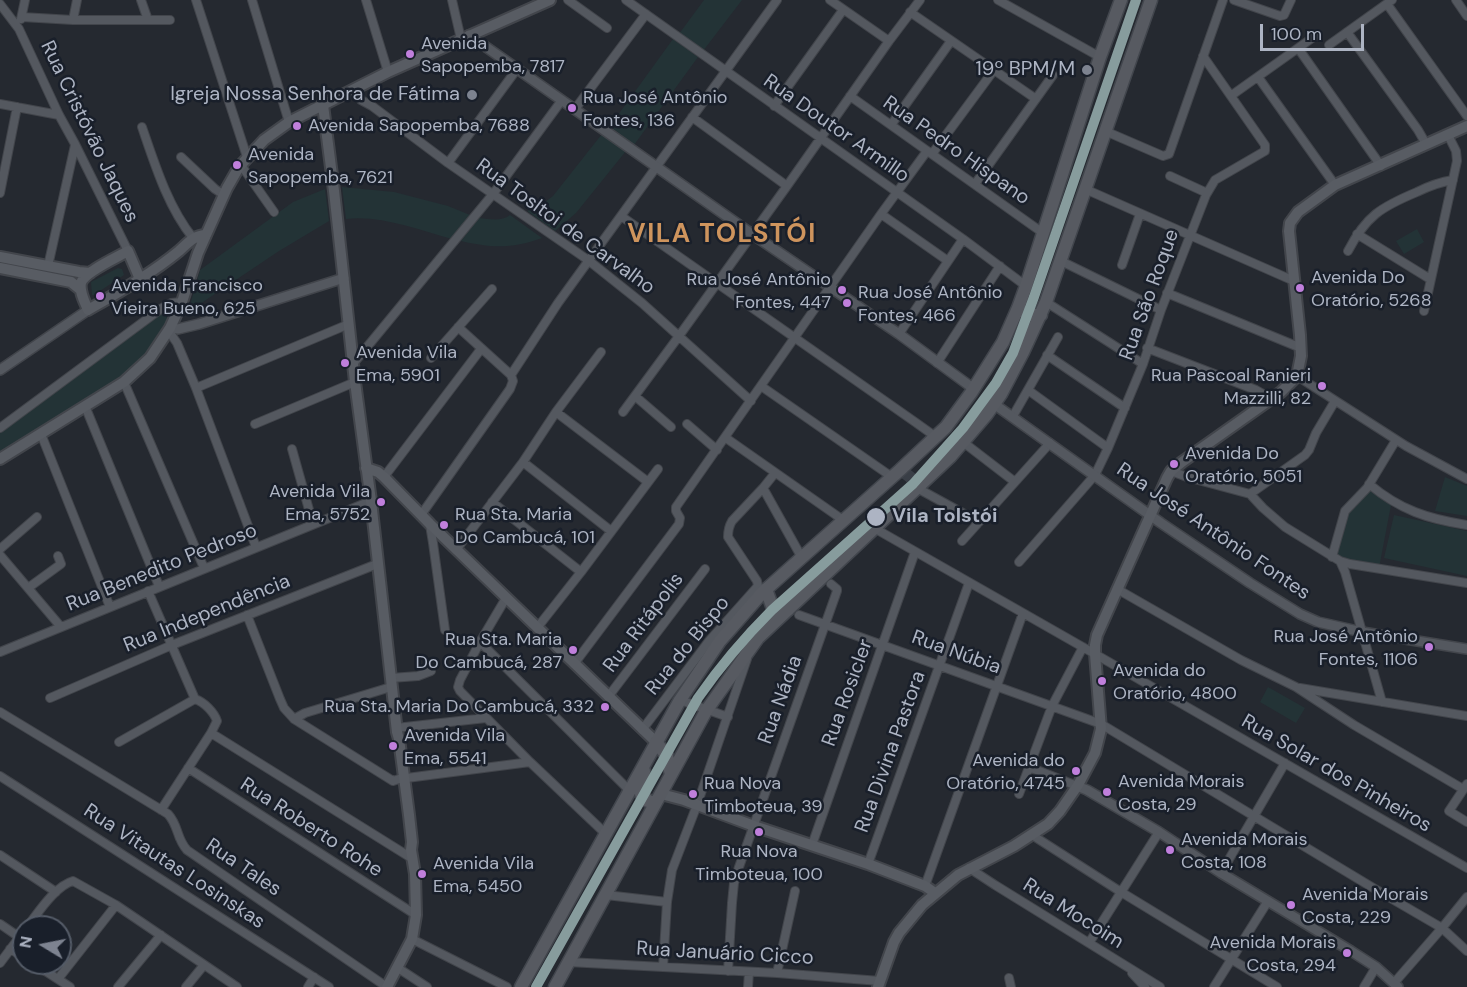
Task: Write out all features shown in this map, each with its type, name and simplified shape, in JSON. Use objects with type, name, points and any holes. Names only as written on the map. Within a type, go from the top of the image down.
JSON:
[{"type":"main road","points":[[522,987],[680,700],[720,641],[762,586],[802,558],[939,434],[974,389],[1003,342],[1026,286],[1100,57],[1121,0]]},
{"type":"main road","points":[[555,987],[706,711],[758,638],[793,612],[874,528],[950,457],[1001,394],[1046,302],[1151,0]]},
{"type":"main road","points":[[0,459],[124,382],[150,358],[169,329],[182,302],[198,253],[224,195],[244,161],[264,140],[290,122],[388,72],[545,1]]},
{"type":"main road","points":[[323,105],[391,682],[396,730],[394,741],[402,779],[407,843],[412,854],[415,874],[416,915],[412,939],[387,987]]},
{"type":"main road","points":[[879,984],[894,942],[922,905],[930,890],[1048,824],[1077,786],[1095,753],[1100,740],[1101,724],[1095,654],[1097,635],[1171,471],[1272,399],[1297,376],[1301,348],[1290,223],[1298,212],[1335,185],[1467,126]]},
{"type":"main road","points":[[128,251],[83,278],[81,290],[88,310],[140,279],[178,252],[193,238],[206,235]]},
{"type":"main road","points":[[178,252],[192,250],[198,253]]},
{"type":"main road","name":"Rua Cristóvão Jaques","points":[[128,251],[140,279]]},
{"type":"main road","points":[[0,257],[90,273]]},
{"type":"main road","points":[[0,268],[71,282],[81,290]]},
{"type":"main road","points":[[1018,308],[1029,315],[1041,315]]},
{"type":"main road","points":[[1003,342],[1014,342],[1023,352]]},
{"type":"main road","points":[[939,434],[954,446],[961,444]]},
{"type":"main road","points":[[366,468],[384,477],[456,550],[656,742],[667,756],[672,788],[684,800]]},
{"type":"main road","points":[[762,586],[772,606],[793,612]]},
{"type":"main road","points":[[643,731],[647,758],[641,794],[648,801],[658,798],[684,800],[868,864],[930,890]]},
{"type":"street","points":[[19,29],[25,0]]},
{"type":"street","points":[[73,20],[77,0]]},
{"type":"street","points":[[141,0],[148,20]]},
{"type":"street","points":[[196,0],[244,161],[274,212]]},
{"type":"street","points":[[252,0],[290,122]]},
{"type":"street","points":[[366,0],[388,72]]},
{"type":"street","points":[[452,0],[465,37],[562,100],[899,334],[974,389]]},
{"type":"street","points":[[568,0],[606,28]]},
{"type":"street","name":"Rua Doutor Armillo","points":[[626,0],[1026,286]]},
{"type":"street","points":[[511,375],[588,260],[777,0]]},
{"type":"street","points":[[831,0],[889,41]]},
{"type":"street","points":[[622,411],[679,336],[920,0]]},
{"type":"street","points":[[998,0],[1100,57]]},
{"type":"street","points":[[1105,131],[1163,156],[1169,154],[1223,0]]},
{"type":"street","points":[[1234,0],[1276,15],[1284,15],[1292,0]]},
{"type":"street","points":[[1456,0],[1467,16]]},
{"type":"street","points":[[1329,45],[1389,2],[1467,116]]},
{"type":"street","name":"Rua Cristóvão Jaques","points":[[0,4],[19,29],[59,115],[128,251]]},
{"type":"street","points":[[774,106],[843,10]]},
{"type":"street","points":[[910,12],[1036,99]]},
{"type":"street","points":[[575,109],[646,14]]},
{"type":"street","points":[[22,17],[73,20],[170,20]]},
{"type":"street","points":[[1347,32],[1426,144]]},
{"type":"street","points":[[1232,95],[1315,36]]},
{"type":"street","points":[[891,124],[951,41]]},
{"type":"street","points":[[1298,48],[1381,166]]},
{"type":"street","name":"Rua São Roque","points":[[1019,562],[1095,475],[1143,364],[1167,293],[1207,193],[1215,180],[1266,149],[1266,145],[1203,56]]},
{"type":"street","points":[[448,163],[517,69]]},
{"type":"street","points":[[574,664],[679,524],[680,518],[676,507],[881,214],[994,70]]},
{"type":"street","points":[[975,184],[1053,75]]},
{"type":"street","points":[[1258,77],[1335,185]]},
{"type":"street","name":"Rua Tosltoi de Carvalho","points":[[356,88],[361,100],[588,260],[642,303],[751,401]]},
{"type":"street","name":"Rua Pedro Hispano","points":[[850,96],[1043,233]]},
{"type":"street","points":[[353,364],[493,194],[562,100]]},
{"type":"street","points":[[0,104],[59,115]]},
{"type":"street","points":[[0,193],[17,108]]},
{"type":"street","points":[[692,117],[787,186]]},
{"type":"street","points":[[142,128],[159,176],[183,227],[193,238]]},
{"type":"street","points":[[1424,310],[1457,155],[1448,135]]},
{"type":"street","points":[[48,266],[75,144]]},
{"type":"street","points":[[181,158],[224,195]]},
{"type":"street","points":[[1170,176],[1207,193]]},
{"type":"street","points":[[1348,251],[1365,223],[1379,210],[1435,184],[1453,180]]},
{"type":"street","points":[[1085,189],[1294,281]]},
{"type":"street","points":[[881,214],[948,261]]},
{"type":"street","points":[[1122,265],[1140,214]]},
{"type":"street","points":[[621,216],[915,422],[939,434]]},
{"type":"street","points":[[1358,234],[1430,279]]},
{"type":"street","points":[[899,334],[963,239]]},
{"type":"street","points":[[1061,261],[1161,310]]},
{"type":"street","points":[[937,363],[1000,266]]},
{"type":"street","points":[[256,547],[196,388],[169,329],[199,324],[344,278]]},
{"type":"street","points":[[431,358],[492,290]]},
{"type":"street","points":[[1167,293],[1301,348]]},
{"type":"street","points":[[0,428],[162,308],[171,303],[182,302]]},
{"type":"street","points":[[1046,302],[1143,364]]},
{"type":"street","points":[[162,308],[175,316]]},
{"type":"street","points":[[1,368],[88,310]]},
{"type":"street","points":[[196,388],[349,324]]},
{"type":"street","points":[[421,514],[510,389],[513,381],[511,375],[458,327]]},
{"type":"street","points":[[1013,416],[1058,337]]},
{"type":"street","points":[[1147,348],[1256,390],[1272,399]]},
{"type":"street","points":[[384,477],[481,349]]},
{"type":"street","points":[[456,550],[523,462],[556,412],[601,352]]},
{"type":"street","points":[[1047,355],[1125,408]]},
{"type":"street","points":[[1297,376],[1396,440],[1467,479]]},
{"type":"street","points":[[124,382],[204,568]]},
{"type":"street","points":[[255,424],[355,382]]},
{"type":"street","points":[[761,386],[898,473]]},
{"type":"street","points":[[1028,390],[1108,448]]},
{"type":"street","points":[[635,396],[671,427]]},
{"type":"street","points":[[1250,494],[1305,455],[1335,401]]},
{"type":"street","name":"Rua José Antônio Fontes","points":[[994,404],[1250,583],[1300,614],[1318,622],[1362,632],[1467,649]]},
{"type":"street","points":[[85,406],[159,586]]},
{"type":"street","points":[[556,412],[648,482]]},
{"type":"street","points":[[687,424],[717,450]]},
{"type":"street","points":[[41,434],[110,607]]},
{"type":"street","points":[[726,438],[843,520]]},
{"type":"street","points":[[1382,702],[1345,572],[1336,559],[1345,511],[1369,484],[1396,440]]},
{"type":"street","points":[[962,541],[1050,443]]},
{"type":"street","points":[[961,444],[1015,482]]},
{"type":"street","points":[[292,449],[313,524]]},
{"type":"street","points":[[523,462],[611,531]]},
{"type":"street","points":[[537,628],[658,469]]},
{"type":"street","points":[[1171,471],[1250,494],[1285,527],[1336,559],[1350,564],[1467,583]]},
{"type":"street","points":[[762,586],[728,537],[728,531],[732,521],[775,473]]},
{"type":"street","points":[[1369,484],[1414,513],[1467,525]]},
{"type":"street","points":[[917,486],[979,522]]},
{"type":"street","points":[[763,488],[802,558]]},
{"type":"street","name":"Rua Benedito Pedroso","points":[[0,652],[370,501]]},
{"type":"street","points":[[492,502],[581,572]]},
{"type":"street","points":[[0,549],[37,517]]},
{"type":"street","points":[[430,524],[445,630]]},
{"type":"street","name":"Rua Solar dos Pinheiros","points":[[874,528],[1467,868]]},
{"type":"street","name":"Rua Rosicler","points":[[812,845],[915,552]]},
{"type":"street","points":[[0,555],[61,627]]},
{"type":"street","points":[[28,588],[61,564],[58,556]]},
{"type":"street","name":"Rua Independência","points":[[50,698],[172,645],[377,564]]},
{"type":"street","name":"Rua Ritápolis","points":[[608,697],[705,569]]},
{"type":"street","name":"Rua Divina Pastora","points":[[868,864],[969,583]]},
{"type":"street","name":"Rua Nádia","points":[[728,971],[734,883],[738,867],[837,591],[831,584]]},
{"type":"street","name":"Rua do Bispo","points":[[643,731],[710,641],[756,588],[762,586]]},
{"type":"street","points":[[1117,589],[1240,660],[1296,687],[1354,725],[1465,787],[1449,811],[1467,822]]},
{"type":"street","points":[[148,591],[195,699],[199,700],[217,718],[217,723],[211,733],[161,810]]},
{"type":"street","points":[[506,598],[480,642],[458,687],[530,762],[606,834]]},
{"type":"street","name":"Rua Núbia","points":[[793,612],[1101,724],[1443,928],[1467,951]]},
{"type":"street","points":[[930,890],[996,686],[1023,613]]},
{"type":"street","points":[[247,615],[284,708],[294,719],[393,781],[530,762]]},
{"type":"street","points":[[480,642],[630,791]]},
{"type":"street","points":[[1019,794],[1052,706],[1083,647]]},
{"type":"street","points":[[663,967],[667,902],[672,870],[698,805],[750,649]]},
{"type":"street","points":[[294,719],[391,682],[430,671]]},
{"type":"street","points":[[1296,687],[1467,716]]},
{"type":"street","points":[[119,742],[195,699]]},
{"type":"street","points":[[680,700],[728,717]]},
{"type":"street","name":"Rua Tales","points":[[0,711],[161,810],[173,819],[181,843],[188,850],[387,987]]},
{"type":"street","points":[[396,730],[486,718]]},
{"type":"street","points":[[211,733],[412,854]]},
{"type":"street","points":[[1221,873],[1285,763]]},
{"type":"street","points":[[1029,767],[1087,790],[1159,832],[1221,873],[1376,967],[1396,985],[1467,897]]},
{"type":"street","name":"Rua Roberto Rohe","points":[[188,768],[416,915]]},
{"type":"street","name":"Rua Vitautas Losinskas","points":[[0,776],[329,987]]},
{"type":"street","points":[[1089,943],[1159,832]]},
{"type":"street","points":[[1032,835],[1277,987]]},
{"type":"street","points":[[0,855],[56,892]]},
{"type":"street","name":"Rua Mocoim","points":[[969,868],[1160,987]]},
{"type":"street","points":[[37,915],[56,892],[73,882],[116,905],[237,987]]},
{"type":"street","points":[[777,973],[795,891]]},
{"type":"street","points":[[606,895],[667,902]]},
{"type":"street","points":[[1214,987],[1268,901]]},
{"type":"street","points":[[58,979],[116,905]]},
{"type":"street","points":[[118,987],[160,935]]},
{"type":"street","points":[[412,939],[507,987]]},
{"type":"street","points":[[0,963],[12,946]]},
{"type":"street","name":"Rua Januário Cicco","points":[[568,962],[777,973],[879,984]]},
{"type":"street","points":[[186,987],[204,965]]},
{"type":"street","points":[[1125,966],[1145,987]]},
{"type":"street","points":[[1364,987],[1376,967]]},
{"type":"street","points":[[398,968],[427,987]]},
{"type":"street","points":[[748,987],[749,972]]},
{"type":"street","points":[[52,975],[70,987]]},
{"type":"street","points":[[308,987],[314,977]]},
{"type":"shaded area","points":[[704,0],[742,0],[703,51],[679,34]]},
{"type":"shaded area","points":[[673,39],[698,57],[634,145],[610,126]]},
{"type":"shaded area","points":[[602,134],[626,151],[576,213],[555,231],[527,211],[540,206],[553,196]]},
{"type":"shaded area","points":[[342,187],[394,192],[448,206],[470,215],[452,239],[386,221],[346,219]]},
{"type":"shaded area","points":[[325,189],[329,221],[279,251],[188,312],[200,270],[293,202]]},
{"type":"shaded area","points":[[510,215],[542,238],[502,246],[461,241],[479,218],[499,219]]},
{"type":"shaded area","points":[[1417,229],[1424,242],[1404,254],[1396,241]]},
{"type":"shaded area","points":[[118,268],[122,269],[124,275],[92,295],[91,282]]},
{"type":"shaded area","points":[[161,313],[165,314],[168,319],[144,356],[118,380],[0,457],[0,431]]},
{"type":"shaded area","points":[[1445,477],[1467,486],[1467,516],[1435,511]]},
{"type":"shaded area","points":[[1367,488],[1391,505],[1379,568],[1332,557],[1342,519]]},
{"type":"shaded area","points":[[1394,515],[1467,531],[1467,576],[1384,558]]},
{"type":"shaded area","points":[[1268,687],[1305,708],[1296,723],[1260,702]]},
{"type":"tunnel","points":[[902,471],[916,484]]},
{"type":"transit line","points":[[536,987],[698,698],[715,674],[772,610],[913,484],[963,428],[996,383],[1013,353],[1034,297],[1136,0]]},
{"type":"place","name":"Avenida Sapopemba, 7817","points":[[410,54]]},
{"type":"place","name":"19º BPM/M","points":[[1087,70]]},
{"type":"place","name":"Igreja Nossa Senhora de Fátima","points":[[472,95]]},
{"type":"place","name":"Rua José Antônio Fontes, 136","points":[[572,108]]},
{"type":"place","name":"Avenida Sapopemba, 7688","points":[[297,126]]},
{"type":"place","name":"Avenida Sapopemba, 7621","points":[[237,165]]},
{"type":"place","name":"Avenida Do Oratório, 5268","points":[[1300,288]]},
{"type":"place","name":"Rua José Antônio Fontes, 447","points":[[842,290]]},
{"type":"place","name":"Avenida Francisco Vieira Bueno, 625","points":[[100,296]]},
{"type":"place","name":"Rua José Antônio Fontes, 466","points":[[847,303]]},
{"type":"place","name":"Avenida Vila Ema, 5901","points":[[345,363]]},
{"type":"place","name":"Rua Pascoal Ranieri Mazzilli, 82","points":[[1322,386]]},
{"type":"place","name":"Avenida Do Oratório, 5051","points":[[1174,464]]},
{"type":"place","name":"Avenida Vila Ema, 5752","points":[[381,502]]},
{"type":"place","name":"Vila Tolstói","points":[[876,517]]},
{"type":"place","name":"Rua Sta. Maria Do Cambucá, 101","points":[[444,525]]},
{"type":"place","name":"Rua José Antônio Fontes, 1106","points":[[1429,647]]},
{"type":"place","name":"Rua Sta. Maria Do Cambucá, 287","points":[[573,650]]},
{"type":"place","name":"Avenida do Oratório, 4800","points":[[1102,681]]},
{"type":"place","name":"Rua Sta. Maria Do Cambucá, 332","points":[[605,707]]},
{"type":"place","name":"Avenida Vila Ema, 5541","points":[[393,746]]},
{"type":"place","name":"Avenida do Oratório, 4745","points":[[1076,771]]},
{"type":"place","name":"Avenida Morais Costa, 29","points":[[1107,792]]},
{"type":"place","name":"Rua Nova Timboteua, 39","points":[[693,794]]},
{"type":"place","name":"Rua Nova Timboteua, 100","points":[[759,832]]},
{"type":"place","name":"Avenida Morais Costa, 108","points":[[1170,850]]},
{"type":"place","name":"Avenida Vila Ema, 5450","points":[[422,874]]},
{"type":"place","name":"Avenida Morais Costa, 229","points":[[1291,905]]},
{"type":"place","name":"Avenida Morais Costa, 294","points":[[1347,953]]},
{"type":"district","name":"VILA TOLSTÓI","points":[[722,235]]}]
